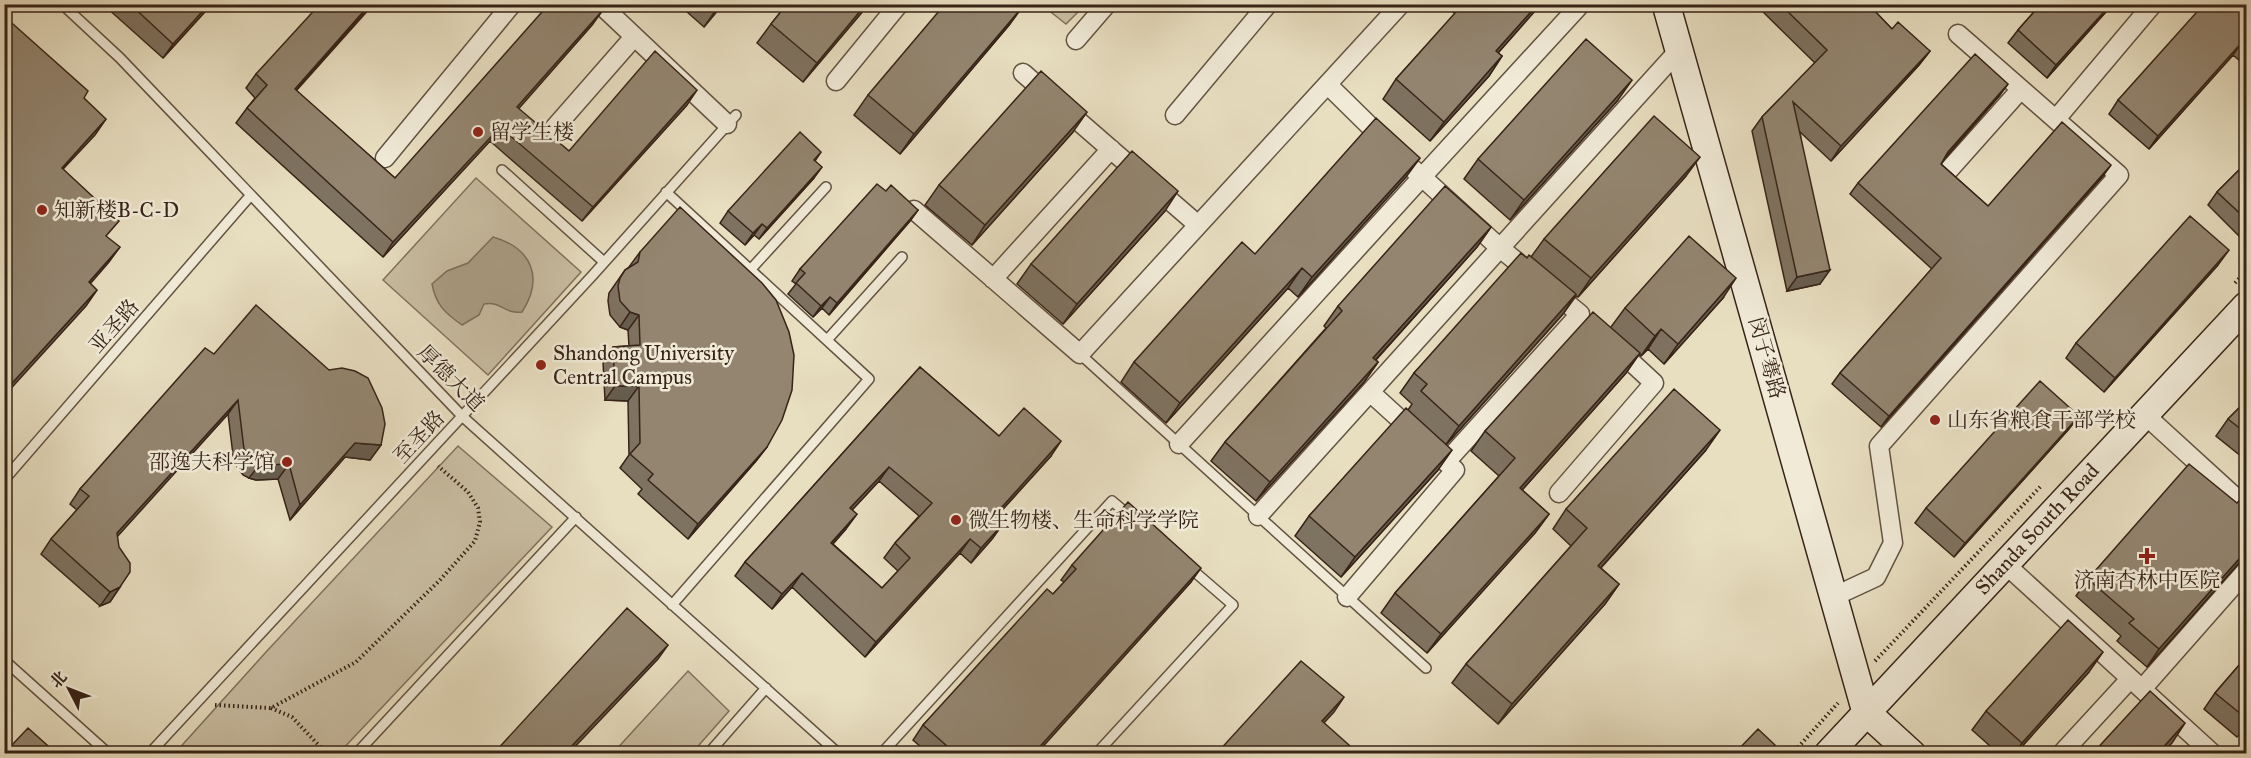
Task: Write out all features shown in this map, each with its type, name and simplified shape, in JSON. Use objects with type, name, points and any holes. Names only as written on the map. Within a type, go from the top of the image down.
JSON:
[{"type":"street","points":[[385,158],[512,4]]},
{"type":"street","points":[[600,4],[634,37],[732,119]]},
{"type":"street","points":[[836,81],[899,4]]},
{"type":"street","points":[[1076,40],[1107,4]]},
{"type":"street","points":[[1175,115],[1269,4]]},
{"type":"street","points":[[914,210],[1080,354],[1401,4]]},
{"type":"street","points":[[1179,444],[1581,4]]},
{"type":"street","name":"闵子骞路","points":[[1666,4],[1866,712]]},
{"type":"street","points":[[2056,120],[2153,4]]},
{"type":"street","points":[[1835,596],[1876,577],[1893,543],[1879,446],[2119,174],[1958,34]]},
{"type":"street","points":[[549,134],[634,37]]},
{"type":"street","points":[[1258,516],[1679,50]]},
{"type":"street","points":[[1023,73],[1198,225]]},
{"type":"street","points":[[1328,84],[1422,177],[1500,248],[1580,314],[1446,462]]},
{"type":"street","points":[[1948,171],[2020,88]]},
{"type":"street","points":[[993,279],[1111,150]]},
{"type":"street","name":"Shanda South Road","points":[[1828,753],[2247,306]]},
{"type":"street","points":[[1574,309],[1590,324]]},
{"type":"street","points":[[1559,493],[1654,383],[1606,339]]},
{"type":"street","points":[[1347,597],[1455,470],[1370,392]]},
{"type":"street","points":[[2144,414],[2247,507]]},
{"type":"street","points":[[2004,563],[2212,753]]},
{"type":"street","points":[[2061,753],[2136,684],[2247,570]]},
{"type":"street","points":[[1866,712],[1912,753]]},
{"type":"lane","name":"厚德大道","points":[[62,4],[120,58],[463,417],[839,753]]},
{"type":"lane","name":"至圣路","points":[[149,753],[463,417],[732,119]]},
{"type":"lane","points":[[502,170],[604,262]]},
{"type":"lane","points":[[751,269],[826,187]]},
{"type":"lane","points":[[666,192],[869,379],[672,605]]},
{"type":"lane","name":"亚圣路","points":[[4,480],[250,196]]},
{"type":"lane","points":[[827,340],[902,257]]},
{"type":"lane","points":[[1080,354],[1426,668]]},
{"type":"lane","points":[[881,753],[1112,501],[1138,523]]},
{"type":"lane","points":[[356,753],[576,517]]},
{"type":"lane","points":[[1096,753],[1233,605],[1181,561]]},
{"type":"lane","points":[[4,660],[108,753]]},
{"type":"lane","points":[[708,753],[766,688]]},
{"type":"path","points":[[271,708],[356,662],[440,580],[475,541],[480,522],[478,508],[468,492],[438,466]]},
{"type":"path","points":[[196,704],[271,708],[292,717],[327,753]]},
{"type":"shaded area","points":[[1042,5],[1085,5],[1066,24]]},
{"type":"shaded area","points":[[476,178],[581,272],[488,375],[383,280]]},
{"type":"shaded area","points":[[493,237],[506,242],[525,257],[533,276],[529,299],[522,312],[511,311],[495,304],[484,304],[479,315],[462,325],[442,308],[432,284],[447,271],[468,263]]},
{"type":"shaded area","points":[[458,446],[552,527],[339,753],[175,753],[266,652]]},
{"type":"shaded area","points":[[688,671],[729,711],[692,753],[613,753]]},
{"type":"building","points":[[130,4],[209,4],[173,44]]},
{"type":"building","name":"留学生楼","points":[[320,4],[370,4],[295,89],[395,178],[549,4],[595,4],[602,11],[517,107],[569,151],[655,51],[697,90],[593,207],[500,127],[393,242],[247,108],[267,85],[256,74]]},
{"type":"building","points":[[787,4],[866,4],[817,63],[771,24]]},
{"type":"building","points":[[945,4],[1024,5],[914,134],[868,95]]},
{"type":"building","points":[[1463,4],[1538,4],[1496,51],[1502,56],[1444,122],[1396,79]]},
{"type":"building","points":[[1780,4],[1868,4],[1892,29],[1898,22],[1930,51],[1841,146],[1793,102],[1830,270],[1797,277],[1762,117],[1827,50]]},
{"type":"building","points":[[2041,4],[2111,4],[2056,65],[2018,30]]},
{"type":"building","points":[[2204,4],[2247,4],[2247,45],[2243,41],[2158,136],[2118,100]]},
{"type":"building","name":"知新楼B-C-D","points":[[4,16],[88,91],[84,98],[106,119],[62,168],[119,221],[106,236],[120,247],[89,282],[97,290],[4,392]]},
{"type":"building","points":[[1586,39],[1632,80],[1524,200],[1478,159]]},
{"type":"building","points":[[1975,54],[2008,84],[1948,152],[1941,164],[1988,206],[2062,122],[2111,165],[1889,416],[1840,373],[1941,258],[1858,183]]},
{"type":"building","points":[[1041,71],[1087,112],[985,225],[939,185]]},
{"type":"building","points":[[1654,116],[1700,157],[1591,278],[1544,239]]},
{"type":"building","points":[[1376,118],[1420,158],[1312,277],[1302,268],[1180,403],[1134,362],[1242,242],[1255,254]]},
{"type":"building","points":[[800,132],[821,152],[814,160],[822,167],[767,228],[762,224],[753,233],[728,211]]},
{"type":"building","points":[[1132,151],[1178,191],[1077,304],[1031,264]]},
{"type":"building","points":[[2247,162],[2247,220],[2217,192]]},
{"type":"building","points":[[877,184],[886,191],[891,185],[918,210],[837,303],[830,297],[821,306],[796,283],[805,273],[800,269]]},
{"type":"building","points":[[1445,186],[1491,227],[1373,358],[1378,362],[1270,482],[1225,442],[1342,311],[1338,306]]},
{"type":"building","points":[[680,207],[762,283],[776,300],[789,332],[794,355],[792,390],[782,420],[767,447],[698,524],[648,480],[653,474],[630,454],[640,443],[639,386],[615,386],[613,347],[640,345],[639,315],[630,312],[620,301],[618,286],[620,278],[625,270],[638,262],[640,252]]},
{"type":"building","points":[[2190,216],[2229,250],[2115,378],[2076,343]]},
{"type":"building","points":[[1689,236],[1736,278],[1678,344],[1661,329],[1655,336],[1625,308]]},
{"type":"building","points":[[1521,253],[1527,258],[1529,255],[1576,294],[1459,426],[1421,391],[1427,384],[1414,373]]},
{"type":"building","name":"邵逸夫科学馆","points":[[256,305],[329,370],[342,368],[355,371],[368,378],[382,408],[385,424],[381,445],[355,443],[300,505],[289,464],[260,464],[253,460],[244,449],[238,400],[117,533],[119,547],[130,563],[130,572],[120,587],[110,592],[51,539],[89,496],[80,489],[205,348],[214,354]]},
{"type":"building","points":[[1593,312],[1640,353],[1520,488],[1549,514],[1441,634],[1395,593],[1515,458],[1485,431]]},
{"type":"building","name":"微生物楼、生命科学学院","points":[[920,367],[999,436],[1024,408],[1061,441],[993,517],[1002,525],[981,548],[970,539],[876,642],[802,573],[782,594],[745,562]],"holes":[[[889,467],[932,503],[895,543],[910,558],[882,588],[831,543],[857,514],[850,508]]]},
{"type":"building","points":[[2040,381],[2079,416],[1965,543],[1926,508]]},
{"type":"building","points":[[1674,389],[1720,430],[1598,566],[1619,584],[1512,704],[1466,664],[1587,528],[1566,509]]},
{"type":"building","points":[[2247,400],[2247,434],[2228,419]]},
{"type":"building","points":[[1406,408],[1452,450],[1355,557],[1309,516]]},
{"type":"building","points":[[2189,464],[2237,503],[2247,494],[2247,550],[2159,649],[2129,623],[2134,619],[2088,579]]},
{"type":"building","points":[[1128,502],[1201,568],[1034,753],[955,753],[923,725],[1047,589],[1053,594],[1076,569],[1072,565]]},
{"type":"building","points":[[627,608],[668,645],[565,753],[494,753]]},
{"type":"building","points":[[2068,620],[2103,652],[2022,743],[1986,711]]},
{"type":"building","points":[[2247,656],[2247,719],[2215,693]]},
{"type":"building","points":[[1301,661],[1344,697],[1322,721],[1358,753],[1217,753]]},
{"type":"building","points":[[2150,691],[2185,723],[2158,753],[2093,753]]},
{"type":"building","points":[[28,728],[56,753],[4,753],[4,738],[12,745]]},
{"type":"building","points":[[1758,729],[1775,745],[1768,753],[1735,753]]},
{"type":"place","name":"留学生楼","points":[[478,132]]},
{"type":"place","name":"知新楼B-C-D","points":[[42,210]]},
{"type":"place","name":"Shandong University Central Campus","points":[[541,365]]},
{"type":"place","name":"山东省粮食干部学校","points":[[1935,420]]},
{"type":"place","name":"邵逸夫科学馆","points":[[287,462]]},
{"type":"place","name":"微生物楼、生命科学学院","points":[[956,520]]},
{"type":"place","name":"济南杏林中医院","points":[[2147,556]]}]
